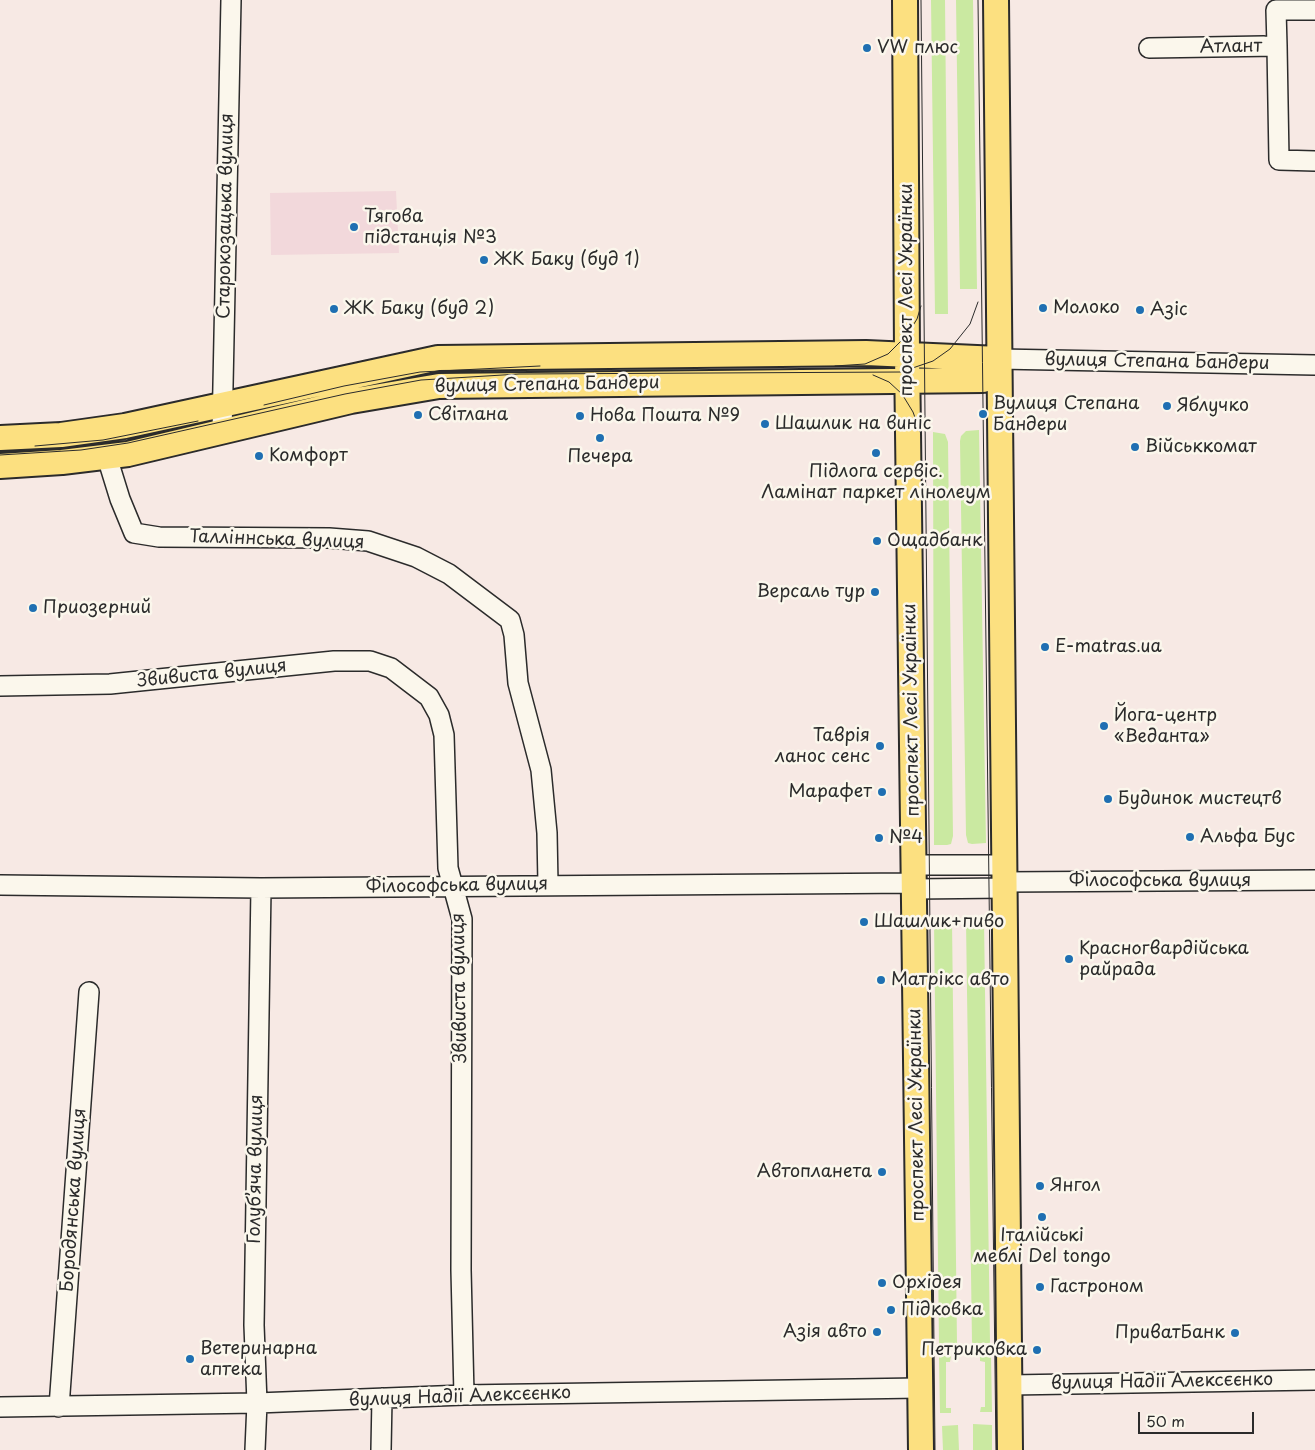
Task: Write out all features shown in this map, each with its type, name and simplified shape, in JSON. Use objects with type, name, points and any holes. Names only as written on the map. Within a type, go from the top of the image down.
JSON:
[{"type":"main road","name":"проспект Лесі Українки","points":[[905,0],[907,354],[920,1450]]},
{"type":"main road","points":[[996,0],[1010,1450]]},
{"type":"main road","points":[[866,353],[886,342],[899,327],[907,294]]},
{"type":"main road","name":"вулиця Степана Бандери","points":[[0,438],[89,432],[222,406],[438,358],[866,353],[999,359],[996,369],[990,377],[983,380],[439,386],[351,401],[222,433],[107,457],[0,466]]},
{"type":"main road","points":[[865,382],[884,388],[892,396],[905,416],[908,428]]},
{"type":"street","name":"Старокозацька вулиця","points":[[222,433],[231,0]]},
{"type":"street","name":"Атлант","points":[[1315,10],[1276,10],[1270,46],[1278,160],[1315,161]]},
{"type":"street","name":"Атлант","points":[[1270,46],[1149,48],[1270,46]]},
{"type":"street","name":"вулиця Степана Бандери","points":[[999,359],[1315,365]]},
{"type":"street","name":"Талліннська вулиця","points":[[107,457],[120,499],[134,533],[159,537],[329,538],[368,541],[416,557],[449,574],[510,620],[514,634],[518,683],[541,770],[548,834],[548,884]]},
{"type":"street","name":"Звивиста вулиця","points":[[0,686],[110,684],[334,661],[370,661],[391,668],[429,697],[439,715],[444,735],[448,868],[462,919],[461,1270],[464,1395]]},
{"type":"street","name":"Філософська вулиця","points":[[0,886],[261,888],[1004,878],[1315,880]]},
{"type":"street","name":"Голубʼяча вулиця","points":[[255,1450],[257,1403],[254,1325],[261,888]]},
{"type":"street","name":"Бородянська вулиця","points":[[58,1407],[89,992]]},
{"type":"street","name":"вулиця Надії Алексєєнко","points":[[1010,1385],[1315,1380]]},
{"type":"street","name":"вулиця Надії Алексєєнко","points":[[0,1407],[257,1403],[464,1395],[920,1388]]},
{"type":"street","points":[[381,1450],[382,1398]]},
{"type":"shaded area","points":[[396,191],[399,253],[271,255],[270,193]]},
{"type":"green space","points":[[931,0],[945,0],[948,314],[935,314]]},
{"type":"green space","points":[[956,0],[973,0],[977,289],[960,289]]},
{"type":"green space","points":[[979,430],[986,843],[972,844],[968,843],[966,835],[960,441],[961,436],[966,431]]},
{"type":"green space","points":[[933,432],[945,434],[948,442],[953,836],[951,844],[947,845],[934,845]]},
{"type":"green space","points":[[984,920],[990,1343],[972,1343],[966,921]]},
{"type":"green space","points":[[934,921],[952,921],[957,1344],[939,1344]]},
{"type":"green space","points":[[980,1355],[991,1355],[992,1412],[980,1412],[981,1407],[985,1407],[985,1362],[980,1361]]},
{"type":"green space","points":[[939,1356],[951,1356],[950,1362],[946,1362],[946,1408],[951,1408],[951,1413],[940,1413]]},
{"type":"green space","points":[[973,1424],[992,1425],[992,1450],[973,1450]]},
{"type":"green space","points":[[958,1425],[959,1450],[943,1450],[942,1426]]},
{"type":"tram line","points":[[921,0],[935,1450]]},
{"type":"tram line","points":[[978,0],[996,1450]]},
{"type":"tram line","points":[[0,455],[81,450],[128,443],[345,394],[421,380],[519,374],[901,372],[933,361],[950,349],[970,324],[978,302]]},
{"type":"tram line","points":[[835,366],[865,364],[888,354],[907,335],[917,319],[921,306]]},
{"type":"tram line","points":[[264,405],[344,386],[420,372],[540,366]]},
{"type":"tram line","points":[[873,375],[889,382],[902,394],[913,412],[921,434]]},
{"type":"tram line","points":[[35,446],[103,440],[198,421]]},
{"type":"place","name":"VW плюс","points":[[867,48]]},
{"type":"place","name":"Тягова пiдстанцiя №3","points":[[354,227]]},
{"type":"place","name":"ЖК Баку (буд 1)","points":[[484,260]]},
{"type":"place","name":"Молоко","points":[[1043,308]]},
{"type":"place","name":"ЖК Баку (буд 2)","points":[[334,309]]},
{"type":"place","name":"Азіс","points":[[1140,310]]},
{"type":"place","name":"Яблучко","points":[[1167,406]]},
{"type":"place","name":"Вулиця Степана Бандери","points":[[983,414]]},
{"type":"place","name":"Світлана","points":[[418,415]]},
{"type":"place","name":"Нова Пошта №9","points":[[580,416]]},
{"type":"place","name":"Шашлик на виніс","points":[[765,424]]},
{"type":"place","name":"Печера","points":[[600,438]]},
{"type":"place","name":"Військкомат","points":[[1135,447]]},
{"type":"place","name":"Підлога сервіс. Ламінат паркет лінолеум","points":[[876,453]]},
{"type":"place","name":"Комфорт","points":[[259,456]]},
{"type":"place","name":"Ощадбанк","points":[[877,541]]},
{"type":"place","name":"Версаль тур","points":[[875,592]]},
{"type":"place","name":"Приозерний","points":[[33,608]]},
{"type":"place","name":"E-matras.ua","points":[[1045,647]]},
{"type":"place","name":"Йога-центр «Веданта»","points":[[1104,726]]},
{"type":"place","name":"Таврія ланос сенс","points":[[880,746]]},
{"type":"place","name":"Марафет","points":[[882,792]]},
{"type":"place","name":"Будинок мистецтв","points":[[1108,799]]},
{"type":"place","name":"Альфа Бус","points":[[1190,837]]},
{"type":"place","name":"№4","points":[[879,838]]},
{"type":"place","name":"Шашлик+пиво","points":[[864,922]]},
{"type":"place","name":"Красногвардійська райрада","points":[[1069,959]]},
{"type":"place","name":"Матрікс авто","points":[[881,980]]},
{"type":"place","name":"Автопланета","points":[[882,1172]]},
{"type":"place","name":"Янгол","points":[[1040,1186]]},
{"type":"place","name":"Італійські меблі Del tongo","points":[[1042,1217]]},
{"type":"place","name":"Орхідея","points":[[882,1283]]},
{"type":"place","name":"Гастроном","points":[[1040,1287]]},
{"type":"place","name":"Підковка","points":[[891,1310]]},
{"type":"place","name":"Азія авто","points":[[877,1332]]},
{"type":"place","name":"ПриватБанк","points":[[1235,1333]]},
{"type":"place","name":"Петриковка","points":[[1037,1350]]},
{"type":"place","name":"Ветеринарна аптека","points":[[190,1359]]}]
